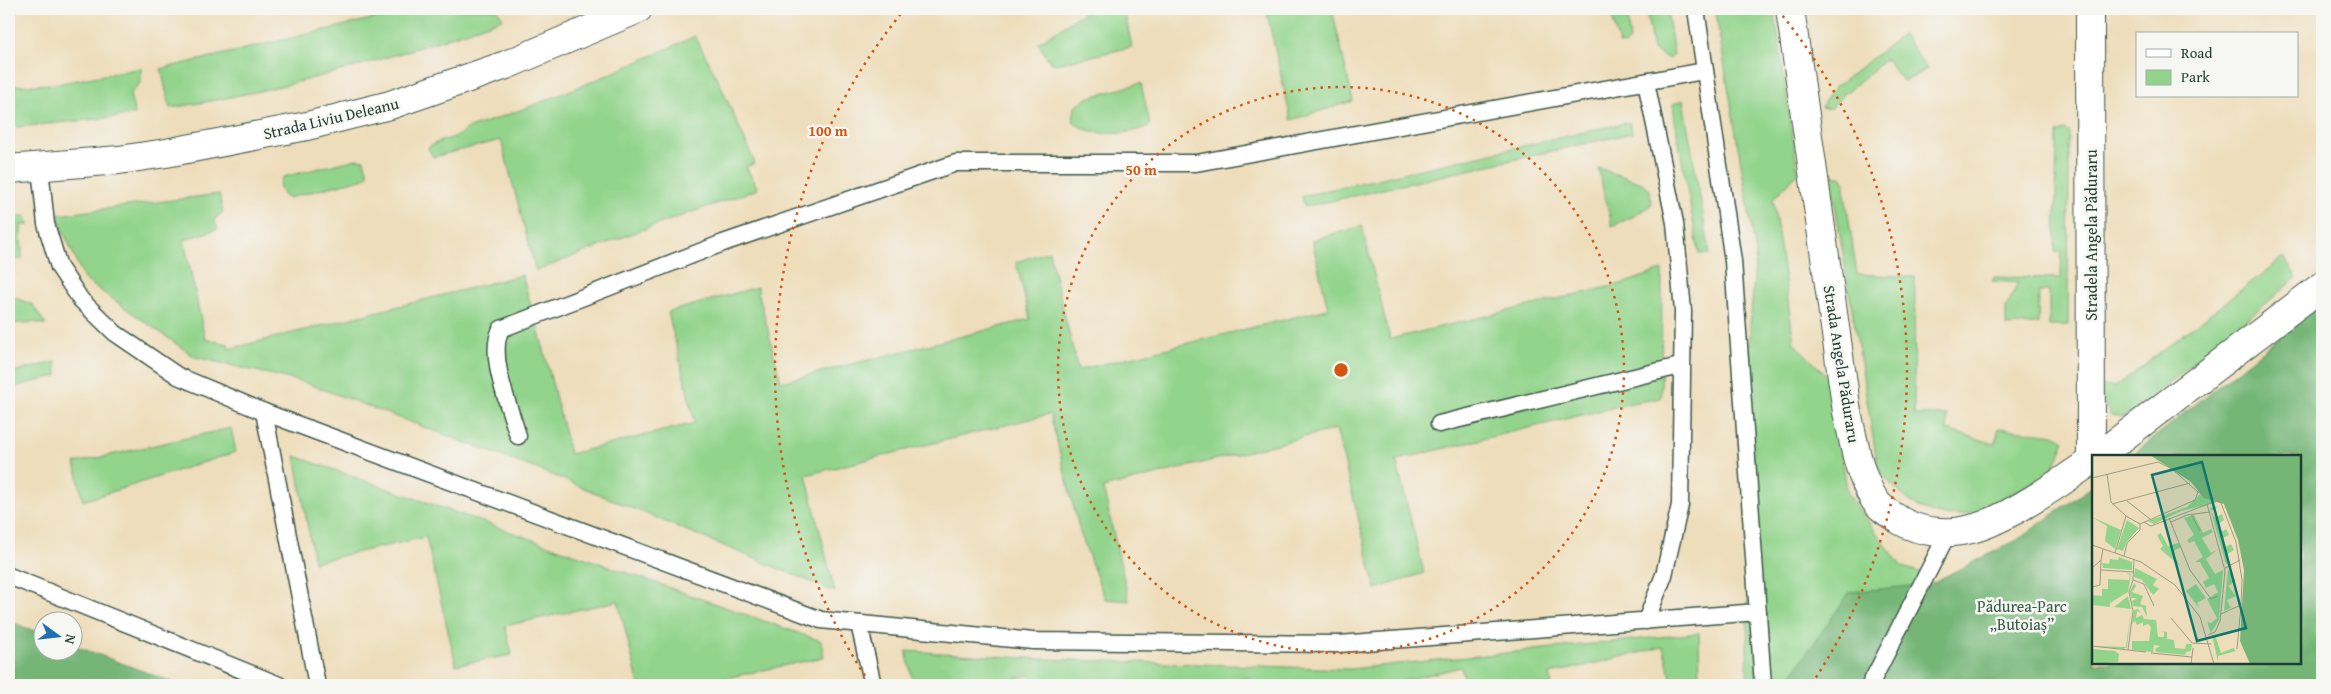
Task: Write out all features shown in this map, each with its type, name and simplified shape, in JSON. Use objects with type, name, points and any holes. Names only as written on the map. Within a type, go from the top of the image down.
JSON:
[{"type":"street","name":"Strada Liviu Deleanu","points":[[9,169],[40,168],[166,153],[307,126],[390,105],[506,65],[638,9]]},
{"type":"street","name":"Strada Angela Păduraru","points":[[1790,9],[1847,412],[1860,470],[1875,501],[1888,513],[1905,523],[1924,530],[1948,533],[1973,529],[1999,518],[2035,498],[2092,460]]},
{"type":"street","name":"Stradela Angela Păduraru","points":[[2090,9],[2094,455]]},
{"type":"street","name":"Strada Angela Păduraru","points":[[2099,455],[2322,286]]},
{"type":"lane","points":[[1696,9],[1733,261],[1763,685]]},
{"type":"lane","points":[[518,436],[495,354],[496,339],[501,329],[723,243],[956,163],[1196,162],[1704,72]]},
{"type":"lane","points":[[1646,82],[1675,223],[1683,311],[1680,366],[1680,505],[1664,575],[1646,621]]},
{"type":"lane","points":[[40,168],[46,224],[59,267],[81,300],[115,333],[178,376],[264,412],[822,620],[1033,642],[1339,644],[1758,612]]},
{"type":"lane","points":[[1439,424],[1680,366]]},
{"type":"lane","points":[[264,412],[317,685]]},
{"type":"lane","points":[[1870,685],[1948,533]]},
{"type":"lane","points":[[9,576],[279,685]]},
{"type":"lane","points":[[860,624],[873,685]]},
{"type":"green space","points":[[413,9],[497,9],[503,19],[380,60],[255,92],[170,108],[161,69]]},
{"type":"green space","points":[[1089,9],[1129,9],[1124,10],[1132,47],[1056,64],[1050,62],[1038,43]]},
{"type":"green space","points":[[1266,9],[1332,9],[1353,101],[1291,120]]},
{"type":"green space","points":[[1610,9],[1626,9],[1630,40],[1626,45],[1619,44]]},
{"type":"green space","points":[[1646,9],[1667,9],[1674,55],[1669,59],[1653,50]]},
{"type":"green space","points":[[1715,9],[1774,9],[1798,173],[1773,199],[1794,343],[1828,377],[1848,494],[1902,567],[1931,575],[1860,685],[1747,685],[1750,326],[1756,253]]},
{"type":"green space","points":[[1903,34],[1927,69],[1904,82],[1886,59],[1842,96],[1830,109],[1821,107],[1833,89]]},
{"type":"green space","points":[[695,36],[720,84],[755,163],[746,167],[758,189],[636,232],[536,271],[501,140],[433,157],[428,148],[437,142],[457,136],[466,129],[582,86]]},
{"type":"green space","points":[[141,68],[141,82],[130,94],[135,115],[9,128],[9,86],[56,84]]},
{"type":"green space","points":[[1141,83],[1150,125],[1141,129],[1111,134],[1090,131],[1073,122],[1075,107],[1087,98]]},
{"type":"green space","points":[[1683,100],[1710,254],[1699,254],[1675,121],[1673,104]]},
{"type":"green space","points":[[1629,122],[1632,133],[1304,207],[1302,196]]},
{"type":"green space","points":[[2064,130],[2069,132],[2068,325],[2049,326],[2049,291],[2039,292],[2038,324],[2006,326],[2006,308],[2018,283],[1992,281],[1994,277],[2061,278],[2062,252],[2055,252],[2057,133]]},
{"type":"green space","points":[[357,159],[364,160],[368,174],[365,178],[288,198],[280,190],[280,183],[283,177]]},
{"type":"green space","points":[[1598,168],[1642,183],[1650,190],[1651,205],[1632,217],[1612,226]]},
{"type":"green space","points":[[1836,176],[1841,176],[1845,182],[1844,188],[1857,274],[1915,277],[1914,415],[1947,415],[1947,430],[1995,444],[1999,428],[2054,435],[2064,440],[2061,451],[2049,471],[1995,504],[1976,512],[1941,515],[1925,510],[1909,501],[1878,468],[1831,180]]},
{"type":"green space","points":[[219,194],[223,212],[214,220],[218,229],[184,240],[205,339],[228,344],[229,349],[522,275],[542,343],[570,454],[695,423],[668,312],[757,287],[781,382],[1030,319],[1016,262],[1049,251],[1078,370],[1328,309],[1312,240],[1362,226],[1390,339],[1625,283],[1662,270],[1661,398],[1632,403],[1396,460],[1424,573],[1376,589],[1336,429],[1103,488],[1129,601],[1105,599],[1080,532],[1050,414],[806,475],[835,592],[555,476],[303,382],[195,357],[84,279],[58,215]]},
{"type":"green space","points":[[9,216],[25,216],[30,225],[21,225],[22,259],[9,260]]},
{"type":"green space","points":[[2284,257],[2297,278],[2135,411],[2122,417],[2110,414],[2103,402],[2101,386],[2115,387]]},
{"type":"green space","points":[[9,295],[33,305],[46,325],[34,322],[9,324]]},
{"type":"green space","name":"Pădurea-Parc „Butoiaș”","points":[[2322,303],[2322,685],[1784,685],[1850,592],[1930,584],[2017,540],[2092,487],[2092,664],[2301,664],[2301,455],[2132,455]]},
{"type":"green space","points":[[56,362],[57,376],[9,388],[9,373]]},
{"type":"green space","points":[[231,428],[236,452],[83,501],[75,463]]},
{"type":"green space","points":[[295,456],[821,641],[824,657],[703,683],[703,685],[639,685],[618,601],[505,626],[512,655],[456,665],[426,537],[314,562]]},
{"type":"green space","points":[[9,621],[32,630],[32,662],[82,662],[82,648],[180,685],[9,685]]},
{"type":"green space","points":[[1699,633],[1700,685],[1673,685],[1663,647],[1550,674],[1552,685],[1466,685],[1461,667],[1386,685],[1252,685],[1250,677],[1216,685],[1033,685],[1030,675],[989,685],[914,685],[906,651],[1043,659],[1350,669]]}]
